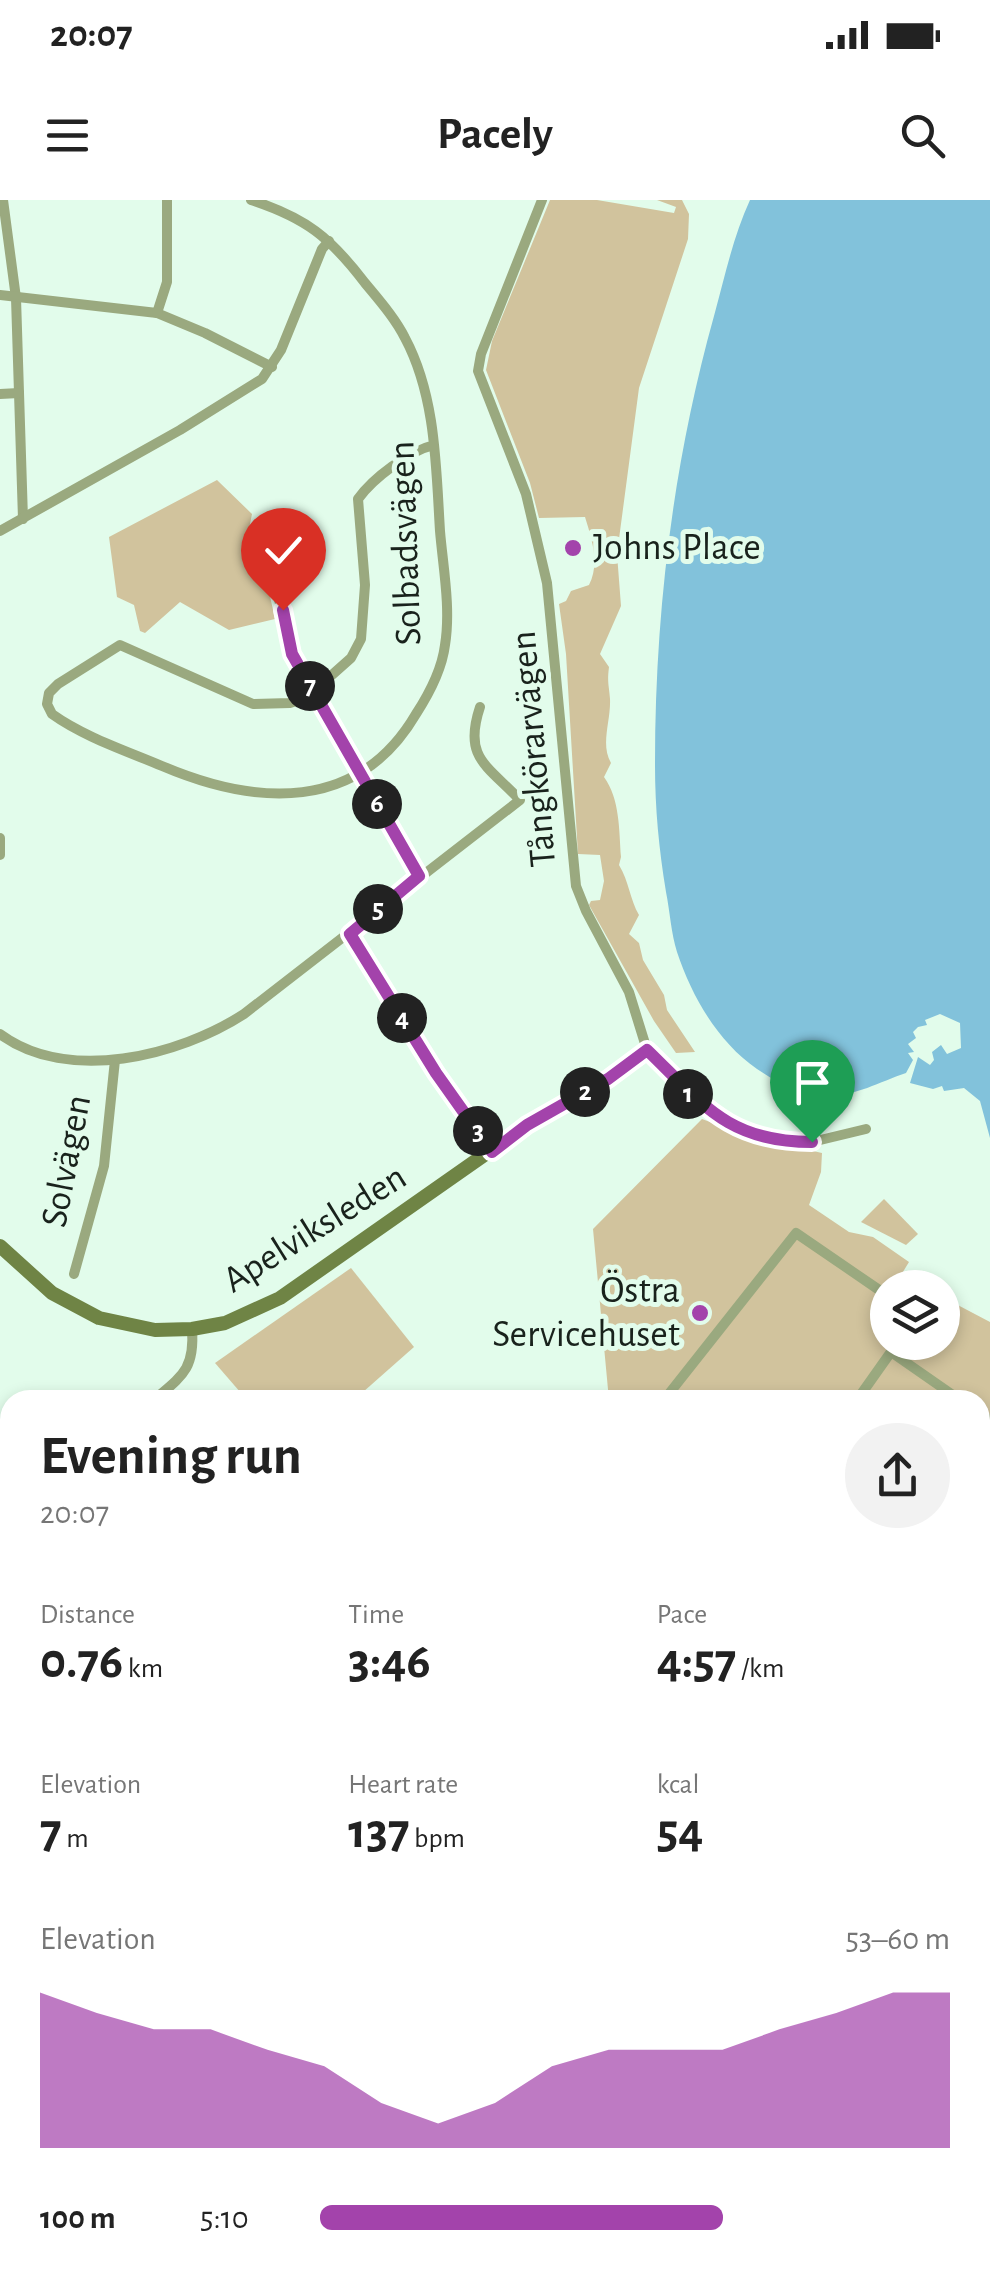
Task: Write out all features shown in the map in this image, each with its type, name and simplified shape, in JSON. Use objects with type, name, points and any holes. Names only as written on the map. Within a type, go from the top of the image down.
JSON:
[{"type":"street","points":[[3,200],[16,298],[24,518]]},
{"type":"street","points":[[157,313],[167,282],[167,200]]},
{"type":"street","name":"Solbadsvägen","points":[[251,200],[292,214],[329,241],[393,318],[408,344],[430,413],[434,445],[446,643],[433,682],[405,733],[362,774],[296,794],[227,789],[189,777],[58,719],[47,704],[49,694],[58,684],[120,645],[254,704],[290,703],[314,693]]},
{"type":"street","name":"Tångkörarvägen","points":[[542,200],[481,354],[478,371],[526,494],[548,582],[576,886],[628,992],[647,1050],[698,1103],[747,1130],[788,1140],[812,1142],[866,1129]]},
{"type":"street","points":[[0,531],[246,391],[272,367],[322,248],[329,241]]},
{"type":"street","points":[[0,295],[157,313],[205,332],[272,367]]},
{"type":"street","points":[[0,394],[19,393]]},
{"type":"street","points":[[314,693],[355,652],[364,626],[358,499],[406,459],[434,445]]},
{"type":"street","points":[[258,558],[274,578],[288,646],[419,876]]},
{"type":"street","points":[[0,1034],[31,1051],[115,1060],[166,1051],[222,1028],[350,934],[520,800],[474,747],[472,734],[480,707]]},
{"type":"street","points":[[0,838],[0,855]]},
{"type":"street","points":[[350,934],[436,1073],[492,1152]]},
{"type":"street","name":"Apelviksleden","points":[[0,1246],[52,1293],[88,1313],[138,1328],[192,1330],[241,1318],[280,1298],[527,1125],[608,1079],[647,1050]]},
{"type":"street","name":"Solvägen","points":[[74,1274],[104,1166],[115,1060]]},
{"type":"street","points":[[672,1390],[796,1233],[870,1284]]},
{"type":"street","points":[[165,1390],[186,1371],[193,1355],[192,1330]]},
{"type":"street","points":[[864,1390],[886,1360]]},
{"type":"street","points":[[911,1360],[948,1390]]},
{"type":"shaded area","points":[[550,200],[597,200],[674,213],[676,207],[657,200],[682,200],[689,214],[688,239],[639,388],[617,554],[621,606],[600,654],[609,667],[606,740],[611,763],[604,777],[618,815],[619,865],[639,915],[629,934],[639,943],[643,960],[664,995],[667,1010],[695,1052],[676,1053],[589,905],[600,900],[604,881],[600,855],[578,854],[566,654],[559,604],[566,601],[571,591],[589,585],[594,568],[592,543],[585,517],[539,518],[530,483],[486,370],[492,341]]},
{"type":"shaded area","points":[[217,480],[252,514],[245,549],[255,569],[266,578],[275,619],[229,630],[180,602],[145,633],[140,631],[134,605],[117,597],[109,537]]},
{"type":"shaded area","points":[[702,1119],[751,1137],[822,1153],[821,1172],[809,1205],[849,1232],[873,1237],[909,1262],[904,1270],[870,1270],[870,1360],[960,1360],[960,1306],[990,1322],[990,1390],[608,1390],[593,1229]]},
{"type":"shaded area","points":[[884,1199],[918,1234],[906,1245],[861,1222]]},
{"type":"shaded area","points":[[351,1268],[414,1347],[365,1390],[238,1390],[215,1363]]},
{"type":"water","points":[[750,200],[990,200],[990,1138],[980,1101],[964,1088],[944,1091],[942,1086],[933,1089],[910,1083],[918,1057],[930,1065],[934,1060],[932,1052],[941,1045],[947,1054],[961,1048],[960,1023],[940,1014],[925,1020],[927,1025],[913,1032],[916,1038],[908,1044],[914,1052],[908,1053],[913,1060],[906,1073],[848,1094],[808,1094],[765,1074],[730,1046],[699,1002],[675,945],[661,860],[656,797],[656,708],[663,594],[687,427],[730,257]]},
{"type":"place","name":"Johns Place","points":[[573,548]]},
{"type":"place","name":"Östra Servicehuset","points":[[700,1313]]},
{"type":"route","points":[[283,610],[292,654],[419,876],[350,934],[436,1073],[492,1152],[527,1125],[608,1079],[647,1050],[708,1111],[747,1130],[812,1142]]}]
